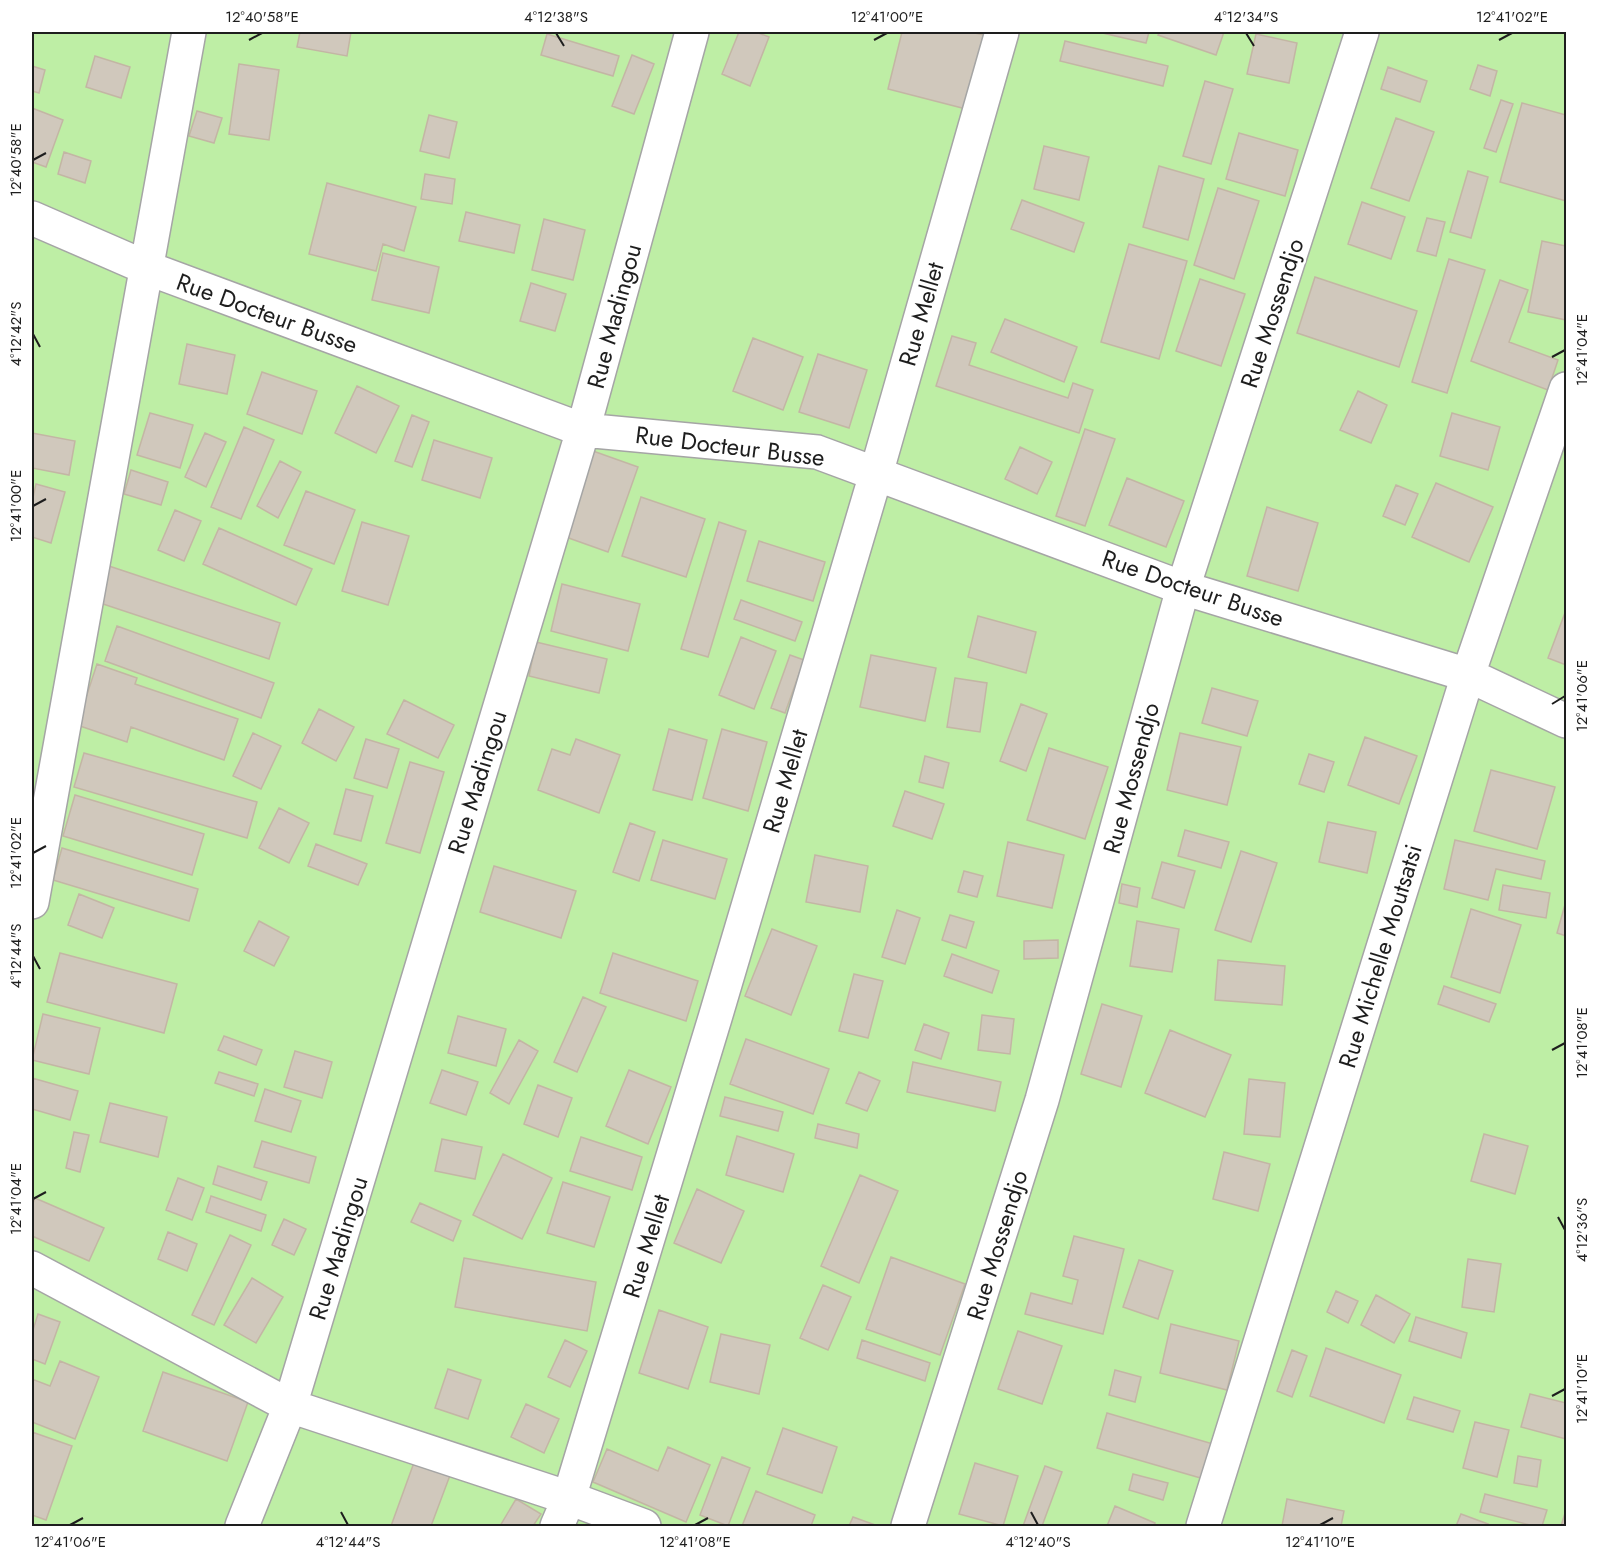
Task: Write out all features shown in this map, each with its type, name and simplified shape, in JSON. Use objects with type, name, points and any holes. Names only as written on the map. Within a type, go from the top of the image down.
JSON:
[{"type":"street","points":[[32,902],[189,32]]},
{"type":"street","name":"Rue Madingou","points":[[242,1527],[290,1406],[583,430],[692,32]]},
{"type":"street","name":"Rue Mellet","points":[[563,1513],[716,1018],[876,474],[1002,32]]},
{"type":"street","name":"Rue Mossendjo","points":[[908,1527],[1042,1100],[1184,588],[1362,32]]},
{"type":"street","name":"Rue Docteur Busse","points":[[32,218],[147,268],[583,430],[817,452],[1184,588],[1468,675],[1566,721]]},
{"type":"street","name":"Rue Michelle Moutsatsi","points":[[1203,1527],[1468,675],[1566,389]]},
{"type":"street","points":[[32,1268],[290,1406],[563,1513],[644,1527]]},
{"type":"green space","points":[[32,32],[1566,32],[1566,1526],[32,1526]]},
{"type":"building","points":[[300,32],[351,32],[347,56],[297,47]]},
{"type":"building","points":[[739,32],[756,32],[769,37],[750,86],[722,74]]},
{"type":"building","points":[[902,32],[970,32],[989,36],[970,110],[888,89]]},
{"type":"building","points":[[1098,32],[1149,32],[1146,43]]},
{"type":"building","points":[[1160,32],[1224,32],[1216,55],[1158,35]]},
{"type":"building","points":[[547,34],[619,56],[613,76],[541,55]]},
{"type":"building","points":[[1256,34],[1297,43],[1289,83],[1247,74]]},
{"type":"building","points":[[1065,41],[1168,66],[1163,86],[1060,61]]},
{"type":"building","points":[[632,55],[654,64],[634,114],[612,106]]},
{"type":"building","points":[[95,56],[130,67],[121,98],[86,87]]},
{"type":"building","points":[[239,64],[279,70],[269,140],[229,134]]},
{"type":"building","points":[[1478,65],[1497,71],[1490,96],[1470,89]]},
{"type":"building","points":[[32,66],[45,70],[39,93],[32,91]]},
{"type":"building","points":[[1388,67],[1427,81],[1420,102],[1381,89]]},
{"type":"building","points":[[1205,81],[1233,89],[1211,164],[1183,156]]},
{"type":"building","points":[[1501,100],[1513,104],[1496,152],[1484,148]]},
{"type":"building","points":[[1522,103],[1566,115],[1566,201],[1500,182]]},
{"type":"building","points":[[32,108],[63,120],[46,167],[32,162]]},
{"type":"building","points":[[197,111],[222,118],[214,143],[189,136]]},
{"type":"building","points":[[429,115],[457,122],[449,158],[420,151]]},
{"type":"building","points":[[1396,118],[1434,132],[1409,201],[1371,188]]},
{"type":"building","points":[[1239,133],[1298,150],[1285,196],[1226,179]]},
{"type":"building","points":[[1044,146],[1089,157],[1079,200],[1034,189]]},
{"type":"building","points":[[64,152],[91,161],[85,183],[58,174]]},
{"type":"building","points":[[1159,166],[1204,179],[1188,240],[1143,227]]},
{"type":"building","points":[[1468,171],[1488,177],[1471,238],[1450,232]]},
{"type":"building","points":[[425,174],[455,179],[452,204],[421,199]]},
{"type":"building","points":[[327,183],[416,207],[404,251],[383,244],[376,271],[309,254]]},
{"type":"building","points":[[1218,188],[1259,201],[1234,279],[1194,265]]},
{"type":"building","points":[[1022,200],[1084,223],[1074,252],[1011,229]]},
{"type":"building","points":[[1362,202],[1405,217],[1391,259],[1348,244]]},
{"type":"building","points":[[466,212],[520,225],[514,253],[459,241]]},
{"type":"building","points":[[1427,218],[1445,222],[1436,256],[1417,251]]},
{"type":"building","points":[[544,219],[585,230],[573,280],[532,270]]},
{"type":"building","points":[[1542,241],[1566,246],[1566,320],[1528,312]]},
{"type":"building","points":[[1129,244],[1187,261],[1159,359],[1101,342]]},
{"type":"building","points":[[383,253],[439,267],[429,313],[372,300]]},
{"type":"building","points":[[1449,259],[1485,270],[1447,393],[1412,382]]},
{"type":"building","points":[[1315,277],[1417,311],[1399,367],[1297,333]]},
{"type":"building","points":[[1200,279],[1245,294],[1221,366],[1176,351]]},
{"type":"building","points":[[1500,280],[1528,290],[1509,342],[1558,360],[1548,390],[1471,361]]},
{"type":"building","points":[[531,283],[566,294],[555,331],[520,321]]},
{"type":"building","points":[[1005,319],[1077,347],[1064,382],[991,352]]},
{"type":"building","points":[[952,336],[976,343],[969,365],[1068,398],[1073,383],[1093,390],[1079,433],[936,386]]},
{"type":"building","points":[[753,338],[803,357],[783,410],[733,391]]},
{"type":"building","points":[[187,344],[235,355],[227,394],[179,384]]},
{"type":"building","points":[[818,354],[867,370],[849,428],[799,412]]},
{"type":"building","points":[[262,372],[317,391],[302,434],[247,414]]},
{"type":"building","points":[[357,386],[399,406],[376,453],[335,433]]},
{"type":"building","points":[[1358,391],[1387,405],[1371,443],[1340,430]]},
{"type":"building","points":[[150,413],[193,425],[180,468],[137,455]]},
{"type":"building","points":[[1452,413],[1500,427],[1488,470],[1440,456]]},
{"type":"building","points":[[412,415],[429,422],[412,467],[395,461]]},
{"type":"building","points":[[244,427],[274,440],[241,519],[211,507]]},
{"type":"building","points":[[1085,429],[1115,439],[1085,526],[1056,516]]},
{"type":"building","points":[[32,433],[75,441],[69,475],[32,468]]},
{"type":"building","points":[[205,433],[226,442],[206,487],[185,477]]},
{"type":"building","points":[[434,440],[492,458],[480,498],[422,480]]},
{"type":"building","points":[[1020,447],[1052,462],[1037,494],[1005,479]]},
{"type":"building","points":[[593,451],[638,467],[608,552],[563,536]]},
{"type":"building","points":[[280,461],[301,472],[278,518],[257,506]]},
{"type":"building","points":[[131,470],[168,482],[161,505],[124,494]]},
{"type":"building","points":[[1127,478],[1184,501],[1166,547],[1109,525]]},
{"type":"building","points":[[1436,483],[1493,507],[1469,562],[1412,537]]},
{"type":"building","points":[[36,484],[65,492],[51,543],[32,537],[32,502]]},
{"type":"building","points":[[1396,485],[1418,494],[1405,525],[1383,516]]},
{"type":"building","points":[[306,491],[355,510],[334,564],[284,545]]},
{"type":"building","points":[[641,497],[705,519],[686,577],[622,556]]},
{"type":"building","points":[[1267,507],[1318,523],[1298,591],[1247,576]]},
{"type":"building","points":[[175,510],[201,521],[184,561],[158,550]]},
{"type":"building","points":[[362,522],[409,536],[388,605],[342,591]]},
{"type":"building","points":[[719,522],[746,531],[708,657],[681,649]]},
{"type":"building","points":[[219,528],[312,569],[296,605],[203,564]]},
{"type":"building","points":[[759,541],[825,562],[813,601],[747,581]]},
{"type":"building","points":[[109,566],[280,623],[269,659],[97,602]]},
{"type":"building","points":[[562,584],[640,604],[628,651],[551,631]]},
{"type":"building","points":[[741,600],[802,622],[795,641],[734,619]]},
{"type":"building","points":[[1566,610],[1566,665],[1548,658]]},
{"type":"building","points":[[978,616],[1036,632],[1026,673],[968,657]]},
{"type":"building","points":[[117,626],[274,683],[261,718],[105,661]]},
{"type":"building","points":[[741,637],[776,651],[754,709],[719,695]]},
{"type":"building","points":[[536,642],[607,659],[599,693],[529,676]]},
{"type":"building","points":[[790,655],[804,660],[785,713],[771,708]]},
{"type":"building","points":[[871,655],[936,668],[925,721],[860,707]]},
{"type":"building","points":[[97,664],[137,678],[135,684],[238,719],[224,760],[131,727],[127,742],[77,725]]},
{"type":"building","points":[[955,678],[987,683],[980,732],[947,727]]},
{"type":"building","points":[[1212,688],[1258,701],[1247,736],[1202,723]]},
{"type":"building","points":[[404,700],[454,725],[438,758],[387,734]]},
{"type":"building","points":[[1021,704],[1047,714],[1026,771],[1000,761]]},
{"type":"building","points":[[319,709],[354,727],[336,761],[302,743]]},
{"type":"building","points":[[669,729],[707,740],[692,800],[653,790]]},
{"type":"building","points":[[722,729],[767,742],[748,811],[703,798]]},
{"type":"building","points":[[253,733],[281,746],[261,789],[233,776]]},
{"type":"building","points":[[1180,733],[1241,747],[1227,805],[1167,790]]},
{"type":"building","points":[[1365,737],[1417,756],[1399,804],[1348,785]]},
{"type":"building","points":[[366,739],[399,749],[387,788],[354,778]]},
{"type":"building","points":[[576,739],[620,755],[599,813],[538,790],[552,749],[570,755]]},
{"type":"building","points":[[1049,748],[1108,767],[1085,839],[1027,820]]},
{"type":"building","points":[[84,753],[257,802],[247,838],[74,787]]},
{"type":"building","points":[[1309,754],[1334,762],[1324,792],[1299,784]]},
{"type":"building","points":[[925,756],[949,763],[943,788],[919,782]]},
{"type":"building","points":[[410,762],[444,772],[420,853],[386,843]]},
{"type":"building","points":[[1491,770],[1555,787],[1537,849],[1474,831]]},
{"type":"building","points":[[346,789],[373,796],[361,841],[334,834]]},
{"type":"building","points":[[905,791],[944,804],[932,839],[893,826]]},
{"type":"building","points":[[75,795],[204,834],[192,875],[63,836]]},
{"type":"building","points":[[279,808],[309,823],[289,863],[259,848]]},
{"type":"building","points":[[1328,822],[1376,832],[1367,873],[1319,862]]},
{"type":"building","points":[[630,823],[655,832],[639,881],[613,872]]},
{"type":"building","points":[[1185,830],[1229,842],[1221,868],[1178,856]]},
{"type":"building","points":[[663,840],[727,859],[715,899],[651,880]]},
{"type":"building","points":[[1455,840],[1545,861],[1541,879],[1496,869],[1488,900],[1444,889]]},
{"type":"building","points":[[1008,842],[1064,855],[1052,908],[997,896]]},
{"type":"building","points":[[316,844],[367,864],[358,885],[308,866]]},
{"type":"building","points":[[62,848],[198,889],[189,921],[53,880]]},
{"type":"building","points":[[1241,851],[1277,863],[1251,942],[1215,930]]},
{"type":"building","points":[[815,855],[868,866],[860,912],[806,902]]},
{"type":"building","points":[[1162,862],[1195,871],[1184,908],[1152,898]]},
{"type":"building","points":[[494,866],[576,891],[561,938],[480,912]]},
{"type":"building","points":[[964,871],[983,876],[977,897],[958,892]]},
{"type":"building","points":[[1122,884],[1140,888],[1137,907],[1119,903]]},
{"type":"building","points":[[1503,885],[1550,893],[1546,918],[1499,910]]},
{"type":"building","points":[[79,894],[114,908],[102,938],[68,925]]},
{"type":"building","points":[[1566,901],[1566,936],[1557,933]]},
{"type":"building","points":[[1471,909],[1521,925],[1500,993],[1451,977]]},
{"type":"building","points":[[897,910],[920,918],[905,964],[882,957]]},
{"type":"building","points":[[950,915],[974,922],[966,948],[942,940]]},
{"type":"building","points":[[259,921],[289,937],[274,966],[244,951]]},
{"type":"building","points":[[1137,921],[1179,929],[1172,972],[1130,966]]},
{"type":"building","points":[[772,929],[817,946],[791,1015],[745,996]]},
{"type":"building","points":[[1058,940],[1058,958],[1024,959],[1024,941]]},
{"type":"building","points":[[60,953],[177,984],[164,1033],[47,1002]]},
{"type":"building","points":[[613,953],[698,981],[686,1021],[600,993]]},
{"type":"building","points":[[952,954],[999,971],[992,993],[944,976]]},
{"type":"building","points":[[1218,960],[1285,966],[1282,1005],[1215,1000]]},
{"type":"building","points":[[854,974],[883,981],[868,1038],[839,1031]]},
{"type":"building","points":[[1444,986],[1496,1004],[1489,1022],[1438,1004]]},
{"type":"building","points":[[583,997],[606,1007],[577,1072],[554,1062]]},
{"type":"building","points":[[1102,1004],[1142,1016],[1121,1087],[1081,1074]]},
{"type":"building","points":[[43,1014],[100,1028],[89,1074],[32,1060]]},
{"type":"building","points":[[982,1015],[1014,1019],[1010,1054],[978,1050]]},
{"type":"building","points":[[458,1016],[506,1029],[496,1066],[448,1053]]},
{"type":"building","points":[[924,1024],[949,1033],[941,1059],[915,1050]]},
{"type":"building","points":[[1170,1030],[1231,1055],[1205,1117],[1145,1093]]},
{"type":"building","points":[[224,1036],[262,1050],[256,1065],[218,1050]]},
{"type":"building","points":[[746,1039],[829,1069],[813,1114],[730,1084]]},
{"type":"building","points":[[519,1040],[538,1051],[509,1104],[490,1093]]},
{"type":"building","points":[[295,1051],[332,1062],[322,1098],[284,1087]]},
{"type":"building","points":[[913,1062],[1001,1082],[995,1111],[907,1092]]},
{"type":"building","points":[[442,1070],[478,1082],[466,1115],[430,1103]]},
{"type":"building","points":[[629,1070],[671,1087],[648,1144],[606,1126]]},
{"type":"building","points":[[219,1072],[258,1084],[254,1096],[215,1083]]},
{"type":"building","points":[[859,1072],[880,1081],[867,1111],[846,1103]]},
{"type":"building","points":[[32,1078],[78,1091],[70,1120],[32,1109]]},
{"type":"building","points":[[1249,1079],[1285,1083],[1280,1137],[1244,1134]]},
{"type":"building","points":[[538,1085],[572,1098],[558,1137],[524,1124]]},
{"type":"building","points":[[265,1089],[301,1101],[291,1132],[255,1121]]},
{"type":"building","points":[[725,1097],[783,1112],[778,1131],[720,1116]]},
{"type":"building","points":[[110,1103],[167,1117],[158,1157],[100,1142]]},
{"type":"building","points":[[818,1124],[859,1134],[857,1148],[815,1138]]},
{"type":"building","points":[[74,1132],[89,1135],[80,1172],[66,1168]]},
{"type":"building","points":[[1484,1134],[1528,1146],[1515,1194],[1471,1181]]},
{"type":"building","points":[[737,1136],[794,1154],[783,1192],[726,1175]]},
{"type":"building","points":[[581,1137],[642,1157],[632,1190],[570,1171]]},
{"type":"building","points":[[442,1139],[482,1147],[475,1179],[435,1171]]},
{"type":"building","points":[[262,1141],[316,1157],[309,1183],[254,1167]]},
{"type":"building","points":[[1224,1152],[1270,1164],[1258,1211],[1213,1199]]},
{"type":"building","points":[[503,1154],[552,1178],[522,1239],[473,1215]]},
{"type":"building","points":[[218,1166],[267,1182],[261,1200],[213,1184]]},
{"type":"building","points":[[860,1175],[898,1191],[859,1283],[821,1266]]},
{"type":"building","points":[[178,1178],[204,1188],[192,1220],[166,1210]]},
{"type":"building","points":[[563,1182],[610,1197],[594,1247],[547,1233]]},
{"type":"building","points":[[697,1189],[744,1211],[721,1263],[674,1243]]},
{"type":"building","points":[[211,1196],[266,1215],[261,1231],[206,1212]]},
{"type":"building","points":[[35,1198],[104,1228],[89,1261],[32,1236],[32,1206]]},
{"type":"building","points":[[420,1203],[461,1221],[453,1241],[411,1222]]},
{"type":"building","points":[[284,1219],[306,1229],[294,1255],[272,1245]]},
{"type":"building","points":[[168,1232],[197,1244],[187,1271],[158,1259]]},
{"type":"building","points":[[230,1235],[251,1245],[214,1325],[192,1315]]},
{"type":"building","points":[[1074,1236],[1124,1249],[1103,1334],[1025,1314],[1031,1293],[1072,1304],[1078,1280],[1063,1276]]},
{"type":"building","points":[[891,1257],[965,1284],[940,1355],[866,1329]]},
{"type":"building","points":[[464,1258],[596,1282],[587,1331],[455,1307]]},
{"type":"building","points":[[1468,1259],[1501,1264],[1494,1312],[1462,1307]]},
{"type":"building","points":[[1139,1260],[1173,1271],[1158,1319],[1123,1307]]},
{"type":"building","points":[[252,1278],[283,1297],[256,1343],[224,1325]]},
{"type":"building","points":[[823,1285],[851,1297],[828,1350],[800,1338]]},
{"type":"building","points":[[1336,1291],[1358,1301],[1348,1323],[1327,1312]]},
{"type":"building","points":[[1376,1295],[1410,1314],[1394,1343],[1361,1325]]},
{"type":"building","points":[[659,1310],[708,1327],[688,1389],[639,1373]]},
{"type":"building","points":[[38,1314],[60,1322],[45,1364],[32,1359],[32,1333]]},
{"type":"building","points":[[1416,1317],[1467,1333],[1461,1358],[1409,1341]]},
{"type":"building","points":[[1171,1324],[1239,1341],[1227,1390],[1160,1373]]},
{"type":"building","points":[[1018,1331],[1062,1346],[1042,1404],[998,1389]]},
{"type":"building","points":[[721,1334],[770,1345],[759,1394],[710,1382]]},
{"type":"building","points":[[565,1340],[587,1351],[570,1387],[548,1377]]},
{"type":"building","points":[[862,1340],[930,1363],[925,1381],[857,1358]]},
{"type":"building","points":[[1326,1348],[1401,1375],[1384,1423],[1310,1396]]},
{"type":"building","points":[[1292,1350],[1307,1356],[1292,1397],[1277,1391]]},
{"type":"building","points":[[60,1361],[99,1377],[75,1439],[32,1422],[32,1379],[50,1386]]},
{"type":"building","points":[[448,1369],[481,1380],[468,1419],[435,1408]]},
{"type":"building","points":[[1115,1370],[1141,1377],[1135,1402],[1109,1395]]},
{"type":"building","points":[[163,1372],[248,1402],[227,1461],[143,1431]]},
{"type":"building","points":[[1530,1394],[1566,1403],[1566,1439],[1521,1427]]},
{"type":"building","points":[[1414,1397],[1460,1411],[1453,1432],[1407,1419]]},
{"type":"building","points":[[526,1404],[559,1419],[544,1453],[511,1437]]},
{"type":"building","points":[[1107,1413],[1213,1444],[1204,1479],[1097,1448]]},
{"type":"building","points":[[1475,1422],[1509,1430],[1497,1477],[1463,1468]]},
{"type":"building","points":[[783,1428],[837,1447],[822,1493],[767,1474]]},
{"type":"building","points":[[32,1432],[72,1446],[46,1520],[32,1515]]},
{"type":"building","points":[[668,1447],[710,1465],[686,1522],[593,1482],[607,1449],[658,1471]]},
{"type":"building","points":[[1518,1456],[1541,1460],[1537,1487],[1514,1483]]},
{"type":"building","points":[[416,1457],[452,1470],[431,1526],[391,1526]]},
{"type":"building","points":[[722,1457],[750,1468],[728,1526],[700,1515]]},
{"type":"building","points":[[975,1463],[1018,1476],[1003,1526],[959,1514]]},
{"type":"building","points":[[1045,1466],[1062,1472],[1042,1526],[1023,1526]]},
{"type":"building","points":[[1133,1474],[1168,1483],[1163,1500],[1129,1490]]},
{"type":"building","points":[[756,1491],[815,1515],[811,1526],[742,1526]]},
{"type":"building","points":[[1485,1494],[1547,1510],[1542,1526],[1480,1512]]},
{"type":"building","points":[[516,1499],[541,1514],[533,1526],[500,1526]]},
{"type":"building","points":[[1287,1499],[1344,1511],[1341,1526],[1282,1526]]},
{"type":"building","points":[[1115,1506],[1155,1523],[1154,1526],[1107,1526]]},
{"type":"building","points":[[1566,1510],[1566,1526],[1561,1526]]},
{"type":"building","points":[[1461,1514],[1488,1524],[1487,1526],[1456,1526]]},
{"type":"building","points":[[853,1517],[878,1526],[849,1526]]}]
